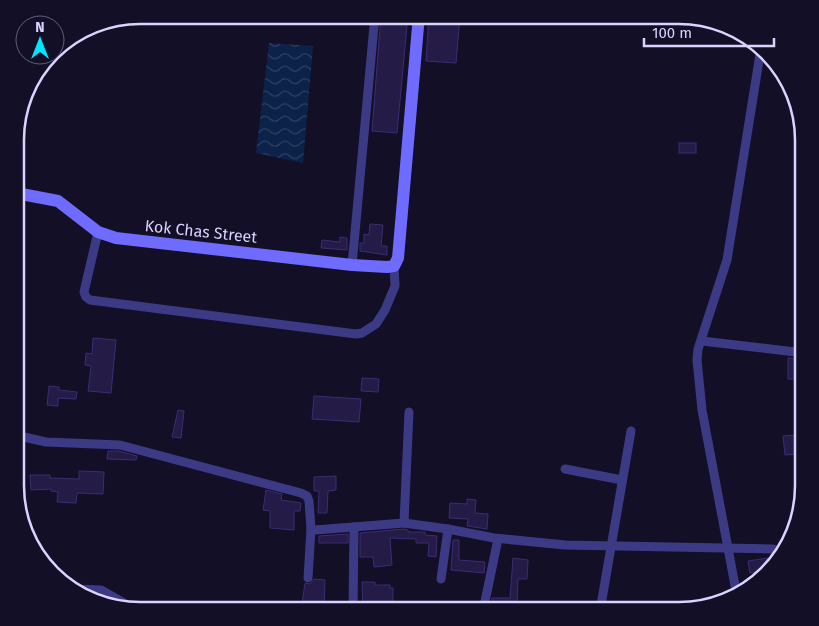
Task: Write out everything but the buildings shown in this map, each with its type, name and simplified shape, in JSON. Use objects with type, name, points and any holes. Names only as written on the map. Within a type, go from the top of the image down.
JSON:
[{"type":"street","points":[[352,265],[374,24]]},
{"type":"street","points":[[98,232],[84,292],[90,300],[356,334],[362,333],[376,324],[385,310],[395,286],[394,266],[398,258],[418,24]]},
{"type":"street","points":[[736,588],[702,410],[697,360],[698,349],[727,260],[760,56]]},
{"type":"street","name":"Kok Chas Street","points":[[24,198],[58,201],[98,232],[116,238],[352,265],[394,266]]},
{"type":"street","points":[[702,341],[795,353]]},
{"type":"street","points":[[404,523],[409,412]]},
{"type":"street","points":[[602,602],[631,431]]},
{"type":"street","points":[[24,437],[46,442],[120,446],[301,493],[307,496],[309,501],[311,528],[308,578]]},
{"type":"street","points":[[564,469],[622,480]]},
{"type":"street","points":[[311,528],[317,530],[404,523],[498,539],[565,545],[777,550]]},
{"type":"street","points":[[353,602],[354,527]]},
{"type":"street","points":[[441,579],[448,529]]},
{"type":"street","points":[[484,602],[498,539]]},
{"type":"street","points":[[87,590],[101,590],[119,600]]},
{"type":"water","points":[[269,43],[313,46],[303,163],[256,153]]}]
